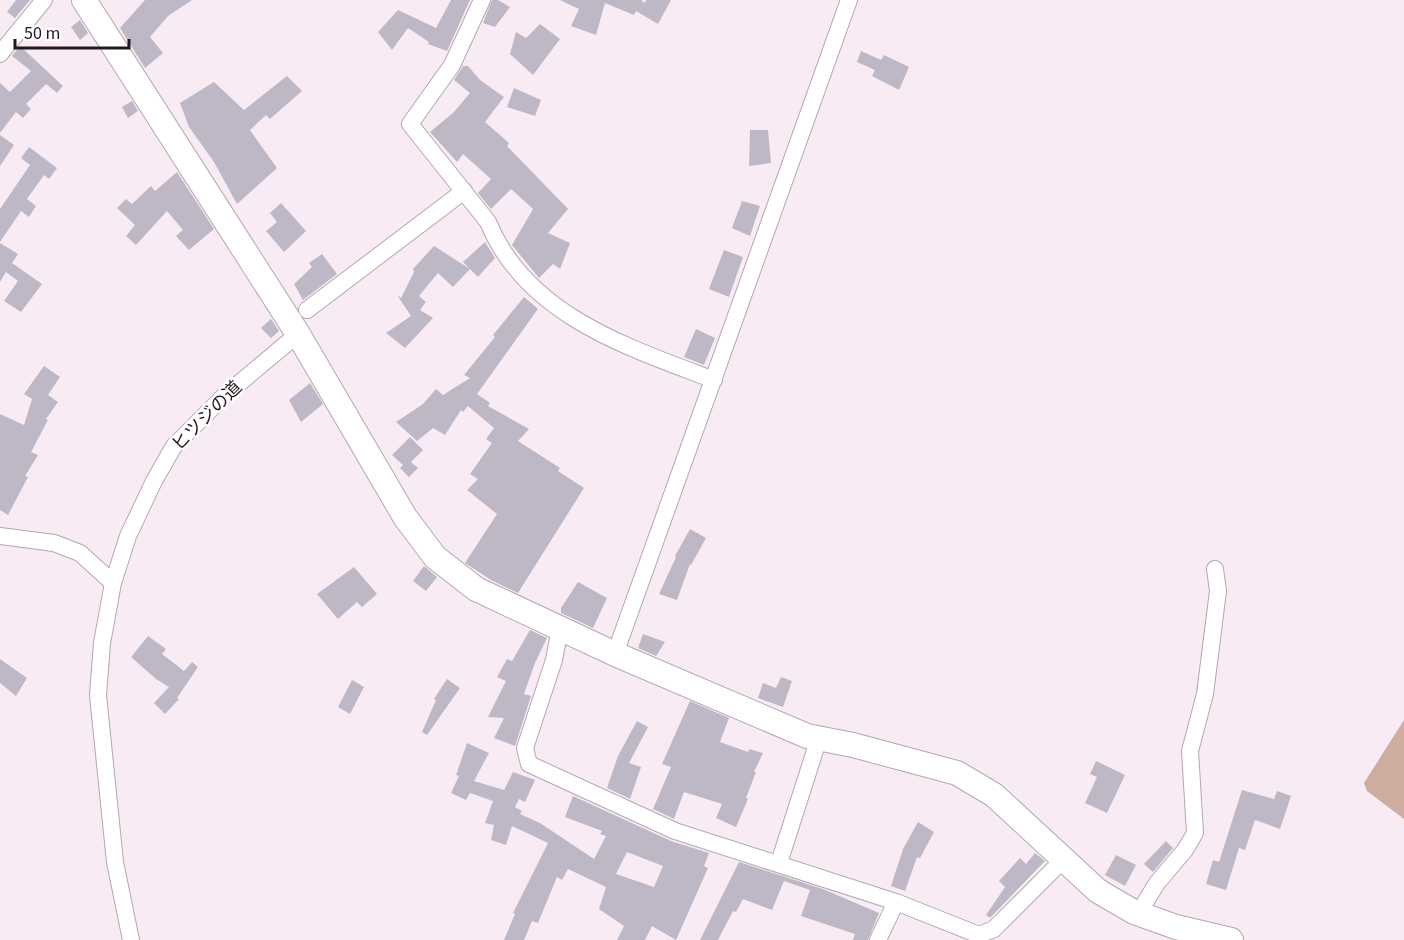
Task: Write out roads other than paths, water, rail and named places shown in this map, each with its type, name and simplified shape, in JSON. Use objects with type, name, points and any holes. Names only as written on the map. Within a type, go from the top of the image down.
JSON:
[{"type":"street","points":[[0,54],[44,0]]},
{"type":"street","points":[[84,0],[297,334],[405,517],[435,557],[476,589],[615,654],[807,736],[853,745],[957,773],[994,795],[1098,891],[1138,914],[1176,927],[1231,940]]},
{"type":"street","points":[[482,0],[452,65],[410,124],[488,222],[495,240],[522,277],[556,308],[609,338],[661,361],[714,380]]},
{"type":"street","points":[[615,654],[849,0]]},
{"type":"street","points":[[307,310],[464,191]]},
{"type":"street","name":"ヒツジの道","points":[[131,940],[115,862],[98,695],[102,643],[113,583],[128,536],[154,481],[174,446],[224,396],[297,334]]},
{"type":"street","points":[[0,536],[54,543],[80,554],[113,583]]},
{"type":"street","points":[[1138,914],[1195,833],[1190,751],[1205,694],[1218,591],[1215,569]]},
{"type":"street","points":[[560,628],[554,660],[525,748],[530,764],[675,831],[896,902],[979,935],[994,929],[1064,859]]},
{"type":"street","points":[[779,863],[819,738]]},
{"type":"street","points":[[878,940],[896,902]]}]
